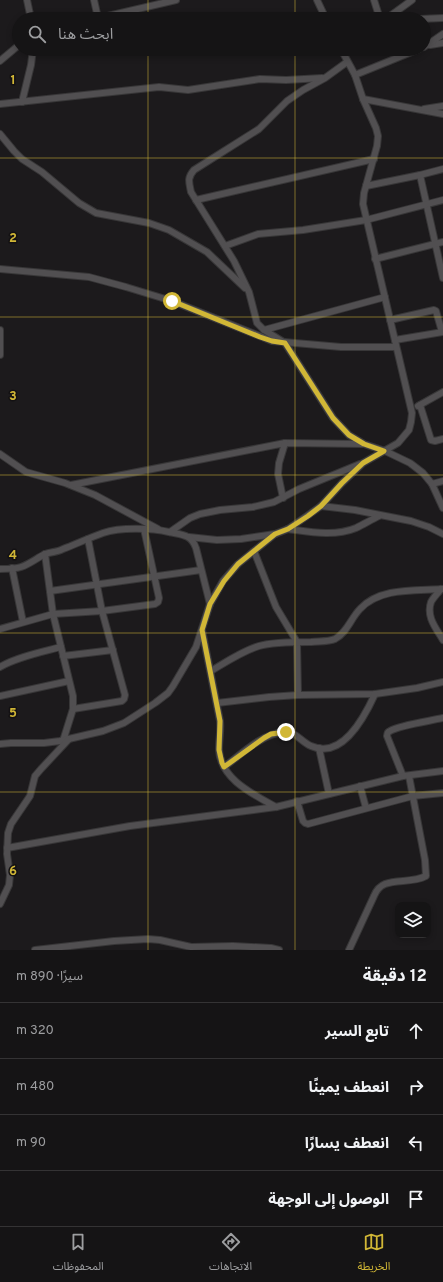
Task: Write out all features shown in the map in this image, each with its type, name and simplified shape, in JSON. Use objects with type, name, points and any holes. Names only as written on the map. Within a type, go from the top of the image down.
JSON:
[{"type":"street","points":[[28,0],[30,12]]},
{"type":"street","points":[[94,0],[95,12]]},
{"type":"street","points":[[125,12],[176,0]]},
{"type":"street","points":[[317,0],[323,12]]},
{"type":"street","points":[[374,0],[378,12]]},
{"type":"street","points":[[395,12],[412,0]]},
{"type":"street","points":[[431,19],[443,18]]},
{"type":"street","points":[[431,42],[443,34]]},
{"type":"street","points":[[431,45],[443,43]]},
{"type":"street","points":[[0,61],[12,51]]},
{"type":"street","points":[[22,102],[32,56]]},
{"type":"street","points":[[170,532],[190,518],[200,514],[220,510],[253,507],[274,502],[299,489],[363,463],[398,443],[409,430],[412,422],[411,410],[363,204],[378,136],[355,75],[347,62],[346,56]]},
{"type":"street","points":[[355,75],[401,56]]},
{"type":"street","points":[[347,62],[325,78],[287,101],[259,129],[194,170],[190,175],[189,181],[191,192],[234,261],[249,292],[257,322],[264,330],[285,343],[333,418],[349,435],[364,444],[410,463],[423,473],[432,484],[443,508]]},
{"type":"street","points":[[0,104],[159,87],[188,90],[260,79],[286,80],[325,78]]},
{"type":"street","points":[[363,99],[443,114]]},
{"type":"street","points":[[420,110],[443,106]]},
{"type":"street","points":[[0,134],[22,159],[42,172],[79,202],[96,213],[149,223],[169,230],[207,252],[249,292]]},
{"type":"street","points":[[196,200],[374,159]]},
{"type":"street","points":[[366,186],[420,176],[443,169]]},
{"type":"street","points":[[420,176],[443,278]]},
{"type":"street","points":[[225,246],[258,234],[303,230],[366,220],[443,200]]},
{"type":"street","points":[[375,259],[443,242]]},
{"type":"street","points":[[0,268],[89,277],[172,301],[260,337],[285,343],[341,347],[396,344],[443,332],[436,311],[434,310],[390,320]]},
{"type":"street","points":[[264,330],[384,297]]},
{"type":"street","points":[[0,330],[0,355]]},
{"type":"street","points":[[411,410],[443,392]]},
{"type":"street","points":[[420,405],[431,440],[435,441],[443,439]]},
{"type":"street","points":[[71,485],[285,443],[364,444]]},
{"type":"street","points":[[283,498],[278,474],[279,463],[285,443]]},
{"type":"street","points":[[0,454],[26,472],[71,485],[95,495],[161,530]]},
{"type":"street","points":[[0,569],[20,567],[42,557],[45,554],[60,550],[104,533],[119,530],[161,530],[189,537],[217,540],[241,539],[275,534],[288,529],[321,506],[363,463]]},
{"type":"street","points":[[432,484],[443,481]]},
{"type":"street","points":[[321,506],[354,510],[378,516],[412,521],[443,534]]},
{"type":"street","points":[[288,529],[340,533],[356,528],[378,516]]},
{"type":"street","points":[[0,629],[53,614],[102,611],[155,604],[158,602],[159,598],[144,529]]},
{"type":"street","points":[[0,744],[44,743],[66,740],[103,731],[124,723],[156,703],[168,693],[173,686],[196,646],[210,604],[228,575],[238,564],[275,534]]},
{"type":"street","points":[[189,537],[193,540],[196,548],[210,604]]},
{"type":"street","points":[[73,708],[122,701],[124,698],[102,611],[88,539]]},
{"type":"street","points":[[254,551],[276,607],[297,642],[298,695]]},
{"type":"street","points":[[0,904],[9,885],[10,874],[7,854],[8,833],[11,824],[30,796],[35,776],[66,740],[73,708],[73,696],[53,614],[45,554]]},
{"type":"street","points":[[12,568],[23,622]]},
{"type":"street","points":[[50,591],[201,570]]},
{"type":"street","points":[[211,671],[246,651],[260,646],[334,639],[346,630],[359,609],[370,599],[401,591],[442,589]]},
{"type":"street","points":[[442,589],[431,601],[429,615],[443,640]]},
{"type":"street","points":[[202,630],[221,726],[219,750],[222,763],[228,774],[249,792],[276,807]]},
{"type":"street","points":[[0,667],[28,656],[61,647]]},
{"type":"street","points":[[63,656],[113,650]]},
{"type":"street","points":[[0,696],[69,681]]},
{"type":"street","points":[[217,703],[298,695],[375,694],[417,688],[443,682]]},
{"type":"street","points":[[224,767],[256,743],[271,734],[286,732],[294,733],[311,746],[319,748],[334,747],[352,733],[362,721],[375,694]]},
{"type":"street","points":[[350,950],[378,889],[385,884],[426,876],[413,796],[387,733],[397,728],[443,718]]},
{"type":"street","points":[[319,748],[329,794]]},
{"type":"street","points":[[8,848],[130,826],[276,807],[406,776],[443,771]]},
{"type":"street","points":[[360,786],[366,808]]},
{"type":"street","points":[[297,801],[304,821],[308,824],[413,796],[443,793]]},
{"type":"street","points":[[35,950],[114,941],[148,939],[160,940],[191,947],[239,946],[279,950]]},
{"type":"route","points":[[172,301],[260,337],[285,343],[333,418],[349,435],[364,444],[384,451],[363,463],[321,506],[288,529],[275,534],[238,564],[224,581],[210,604],[202,630],[220,721],[221,731],[219,750],[224,767],[256,743],[271,734],[286,732]]}]
